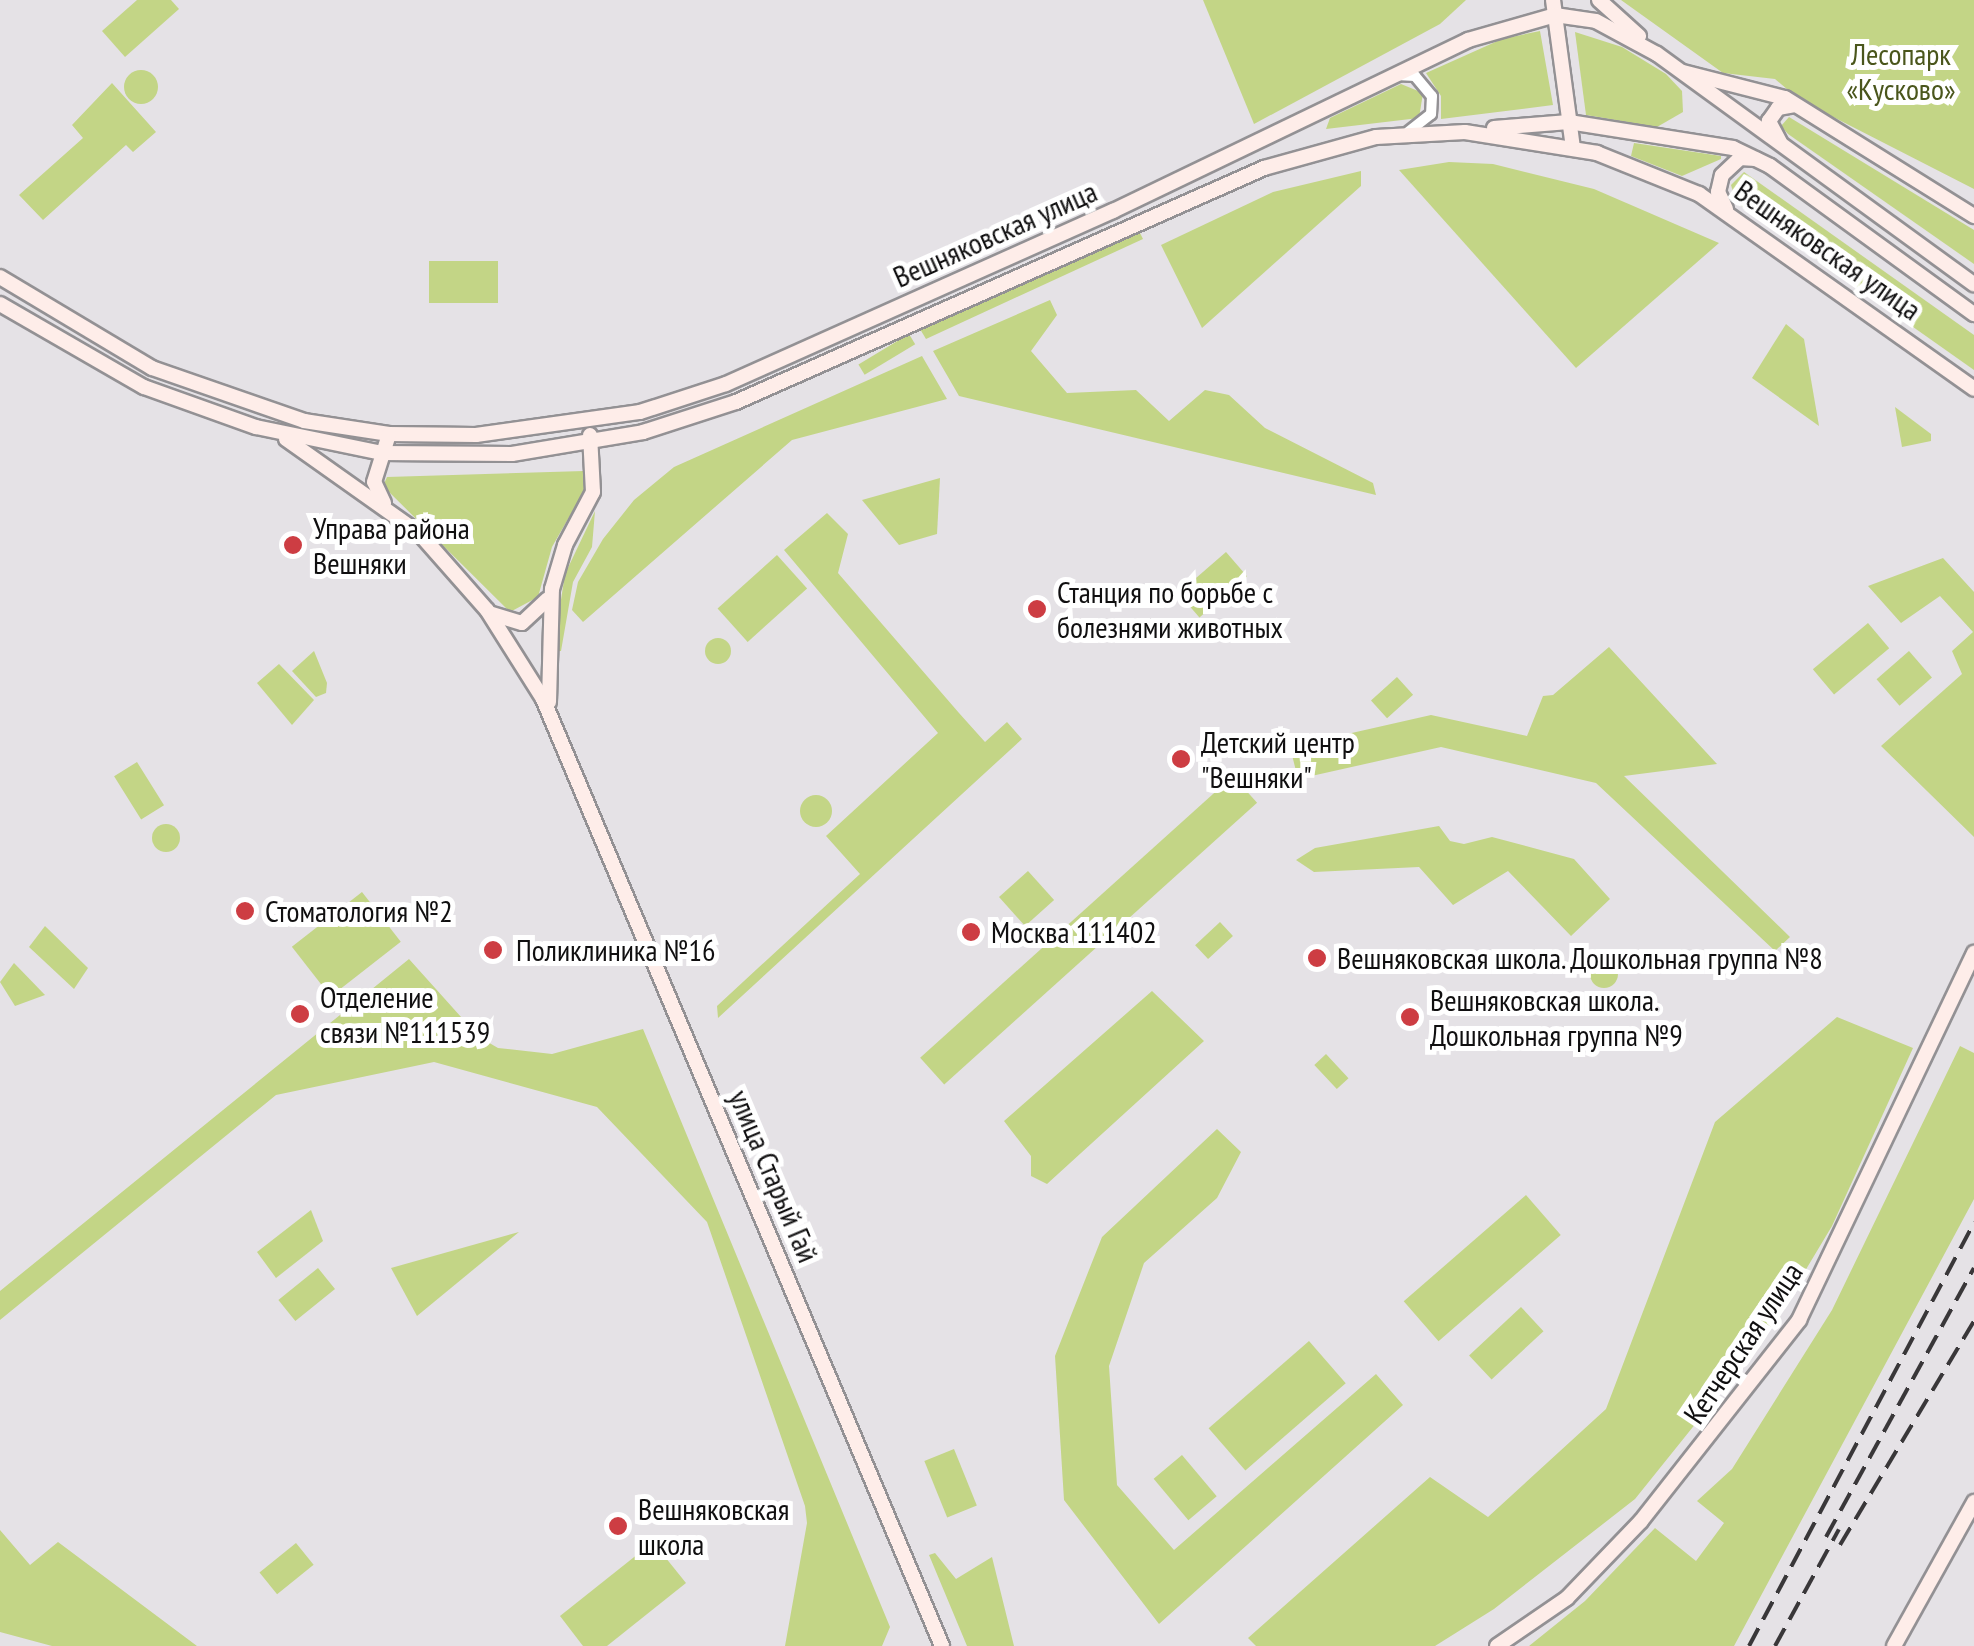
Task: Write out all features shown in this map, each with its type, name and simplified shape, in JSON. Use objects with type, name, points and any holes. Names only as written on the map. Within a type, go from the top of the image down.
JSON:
[{"type":"main road","points":[[1599,0],[1657,54]]},
{"type":"main road","points":[[1554,8],[1573,148]]},
{"type":"main road","name":"Вешняковская улица","points":[[0,278],[108,346],[229,400],[304,421],[388,434],[476,435],[587,421],[672,403],[812,345],[1218,164],[1386,77],[1554,8],[1596,22],[1657,54],[1678,70],[1766,91],[1800,106],[1974,216]]},
{"type":"main road","points":[[1678,70],[1974,284]]},
{"type":"main road","points":[[1800,106],[1778,108],[1770,129],[1810,169]]},
{"type":"main road","points":[[1465,132],[1569,122],[1724,146],[1761,161],[1974,314]]},
{"type":"main road","name":"Вешняковская улица","points":[[0,304],[144,387],[277,433],[381,453],[464,457],[591,442],[680,422],[820,364],[1241,176],[1329,148],[1402,134],[1465,132],[1573,148],[1720,206],[1974,388]]},
{"type":"main road","points":[[1720,206],[1718,192],[1726,168],[1740,158],[1761,161]]},
{"type":"main road","name":"улица Старый Гай","points":[[277,433],[387,507],[487,610],[504,622],[522,622],[541,609],[552,589],[565,545],[594,492],[587,421]]},
{"type":"main road","points":[[387,507],[374,482],[388,434]]},
{"type":"main road","name":"улица Старый Гай","points":[[552,589],[546,673],[556,727]]},
{"type":"main road","name":"улица Старый Гай","points":[[487,610],[556,727],[942,1646]]},
{"type":"main road","name":"Кетчерская улица","points":[[1497,1646],[1568,1598],[1641,1521],[1716,1434],[1800,1320],[1974,953]]},
{"type":"main road","points":[[1894,1646],[1974,1502]]},
{"type":"street","points":[[1386,77],[1415,76],[1432,96],[1425,122],[1402,134]]},
{"type":"street","points":[[812,345],[807,358],[820,364]]},
{"type":"green space","points":[[137,0],[171,0],[179,9],[125,57],[102,31]]},
{"type":"green space","points":[[1203,0],[1466,0],[1440,24],[1254,124]]},
{"type":"green space","name":"Лесопарк «Кусково»","points":[[1621,0],[1974,0],[1974,189],[1800,100],[1775,79],[1723,73]]},
{"type":"green space","points":[[1540,31],[1553,105],[1441,119],[1441,96],[1426,73],[1502,39]]},
{"type":"green space","points":[[1575,32],[1622,47],[1666,74],[1682,91],[1683,112],[1657,127],[1586,115]]},
{"type":"green space","points":[[141,70],[153,75],[158,87],[153,99],[141,104],[129,99],[124,87],[129,75]]},
{"type":"green space","points":[[112,83],[156,132],[133,152],[126,145],[43,220],[19,195],[83,138],[72,125]]},
{"type":"green space","points":[[1401,84],[1423,93],[1419,118],[1326,129],[1330,118]]},
{"type":"green space","points":[[1789,117],[1974,230],[1974,264],[1788,134],[1781,126]]},
{"type":"green space","points":[[1634,143],[1721,159],[1682,176],[1631,156]]},
{"type":"green space","points":[[1449,162],[1493,164],[1594,189],[1719,243],[1576,368],[1399,170]]},
{"type":"green space","points":[[1361,171],[1361,186],[1202,328],[1161,245],[1273,192]]},
{"type":"green space","points":[[1744,172],[1974,335],[1974,370],[1736,202],[1731,185]]},
{"type":"green space","points":[[1139,231],[1143,239],[926,339],[920,329]]},
{"type":"green space","points":[[429,261],[498,261],[498,303],[429,303]]},
{"type":"green space","points":[[1050,300],[1057,315],[1031,351],[1067,393],[1136,390],[1169,421],[1205,390],[1229,395],[1265,428],[1373,483],[1376,495],[959,396],[933,351]]},
{"type":"green space","points":[[1786,324],[1804,339],[1819,426],[1752,378]]},
{"type":"green space","points":[[909,334],[915,344],[865,375],[858,364]]},
{"type":"green space","points":[[922,356],[947,399],[792,440],[583,622],[572,610],[578,582],[603,539],[634,500],[674,467]]},
{"type":"green space","points":[[1895,407],[1931,434],[1931,441],[1902,447]]},
{"type":"green space","points":[[584,471],[584,491],[552,547],[538,597],[510,612],[383,486],[387,477]]},
{"type":"green space","points":[[940,478],[937,534],[899,545],[862,500]]},
{"type":"green space","points":[[595,511],[592,547],[573,582],[561,651],[553,651],[565,574]]},
{"type":"green space","points":[[827,513],[848,534],[838,573],[985,742],[1007,722],[1022,739],[718,1018],[717,1006],[860,874],[826,836],[938,733],[784,550]]},
{"type":"green space","points":[[1226,552],[1247,576],[1199,617],[1178,593]]},
{"type":"green space","points":[[777,555],[807,588],[748,642],[718,609]]},
{"type":"green space","points":[[1943,558],[1974,592],[1974,837],[1881,746],[1962,674],[1952,651],[1973,632],[1940,596],[1901,623],[1868,586]]},
{"type":"green space","points":[[1868,623],[1889,648],[1834,695],[1813,669]]},
{"type":"green space","points":[[718,638],[727,642],[731,651],[727,660],[718,664],[709,660],[705,651],[709,642]]},
{"type":"green space","points":[[1609,647],[1717,764],[1624,776],[1790,937],[1775,951],[1596,783],[1441,747],[1298,779],[1290,747],[1431,715],[1527,736],[1543,696],[1553,695]]},
{"type":"green space","points":[[314,651],[327,683],[326,693],[316,697],[292,671]]},
{"type":"green space","points":[[1909,651],[1932,677],[1900,706],[1877,679]]},
{"type":"green space","points":[[279,664],[314,700],[292,725],[257,683]]},
{"type":"green space","points":[[1397,677],[1413,695],[1387,718],[1371,700]]},
{"type":"green space","points":[[137,762],[164,805],[141,820],[114,776]]},
{"type":"green space","points":[[1233,776],[1257,803],[944,1084],[920,1058]]},
{"type":"green space","points":[[816,795],[827,800],[832,811],[827,822],[816,827],[805,822],[800,811],[805,800]]},
{"type":"green space","points":[[166,824],[176,828],[180,838],[176,848],[166,852],[156,848],[152,838],[156,828]]},
{"type":"green space","points":[[1439,826],[1450,841],[1464,844],[1492,837],[1574,859],[1610,899],[1571,936],[1508,871],[1453,905],[1419,867],[1314,872],[1296,860],[1315,848]]},
{"type":"green space","points":[[1028,871],[1054,900],[1025,926],[999,897]]},
{"type":"green space","points":[[362,892],[401,942],[331,996],[292,947]]},
{"type":"green space","points":[[1220,922],[1233,936],[1208,959],[1195,945]]},
{"type":"green space","points":[[45,926],[88,968],[74,989],[29,947]]},
{"type":"green space","points":[[409,959],[479,1037],[498,1048],[552,1054],[643,1029],[890,1627],[882,1646],[785,1646],[807,1523],[805,1506],[707,1222],[597,1107],[434,1062],[276,1095],[0,1320],[0,1291]]},
{"type":"green space","points":[[1604,960],[1614,964],[1618,974],[1614,984],[1604,988],[1594,984],[1590,974],[1594,964]]},
{"type":"green space","points":[[14,963],[45,995],[15,1006],[0,982]]},
{"type":"green space","points":[[1152,991],[1204,1041],[1047,1184],[1031,1176],[1031,1156],[1004,1121]]},
{"type":"green space","points":[[1643,993],[1651,996],[1651,1012],[1643,1015],[1635,1012],[1632,1004],[1635,996]]},
{"type":"green space","points":[[1837,1017],[1913,1048],[1832,1226],[1766,1336],[1635,1499],[1494,1609],[1435,1646],[1256,1646],[1248,1638],[1430,1477],[1488,1517],[1606,1409],[1715,1122]]},
{"type":"green space","points":[[1960,1046],[1974,1053],[1974,1199],[1734,1646],[1529,1646],[1585,1601],[1655,1528],[1696,1561],[1724,1523],[1697,1501],[1732,1469],[1832,1310]]},
{"type":"green space","points":[[1326,1054],[1349,1078],[1337,1089],[1314,1065]]},
{"type":"green space","points":[[1217,1129],[1241,1152],[1217,1198],[1144,1263],[1109,1366],[1117,1485],[1174,1550],[1376,1374],[1403,1405],[1159,1624],[1064,1500],[1055,1356],[1102,1237]]},
{"type":"green space","points":[[1526,1195],[1561,1235],[1439,1341],[1404,1301]]},
{"type":"green space","points":[[311,1210],[323,1241],[276,1278],[257,1252]]},
{"type":"green space","points":[[519,1232],[417,1316],[391,1268]]},
{"type":"green space","points":[[318,1268],[335,1289],[295,1321],[278,1300]]},
{"type":"green space","points":[[1521,1307],[1544,1331],[1492,1380],[1469,1355]]},
{"type":"green space","points":[[1309,1341],[1346,1383],[1245,1471],[1209,1428]]},
{"type":"green space","points":[[954,1449],[977,1506],[947,1518],[924,1461]]},
{"type":"green space","points":[[1182,1455],[1217,1496],[1188,1520],[1154,1479]]},
{"type":"green space","points":[[0,1530],[30,1565],[58,1542],[197,1646],[52,1646],[0,1632]]},
{"type":"green space","points":[[653,1542],[686,1583],[607,1646],[583,1646],[560,1616]]},
{"type":"green space","points":[[296,1543],[314,1565],[277,1594],[259,1573]]},
{"type":"green space","points":[[935,1553],[956,1579],[992,1557],[1014,1646],[967,1646],[929,1555]]},
{"type":"railway","points":[[1749,1646],[1974,1222]]},
{"type":"railway","points":[[1826,1537],[1974,1268]]},
{"type":"railway","points":[[1840,1545],[1974,1321]]},
{"type":"railway","points":[[1775,1646],[1839,1529]]},
{"type":"place","name":"Управа района Вешняки","points":[[293,545]]},
{"type":"place","name":"Станция по борьбе с болезнями животных","points":[[1037,609]]},
{"type":"place","name":"Детский центр \"Вешняки\"","points":[[1181,759]]},
{"type":"place","name":"Стоматология №2","points":[[245,911]]},
{"type":"place","name":"Москва 111402","points":[[971,932]]},
{"type":"place","name":"Поликлиника №16","points":[[493,950]]},
{"type":"place","name":"Вешняковская школа. Дошкольная группа №8","points":[[1317,958]]},
{"type":"place","name":"Отделение связи №111539","points":[[300,1014]]},
{"type":"place","name":"Вешняковская школа. Дошкольная группа №9","points":[[1410,1017]]},
{"type":"place","name":"Вешняковская школа","points":[[618,1526]]}]
